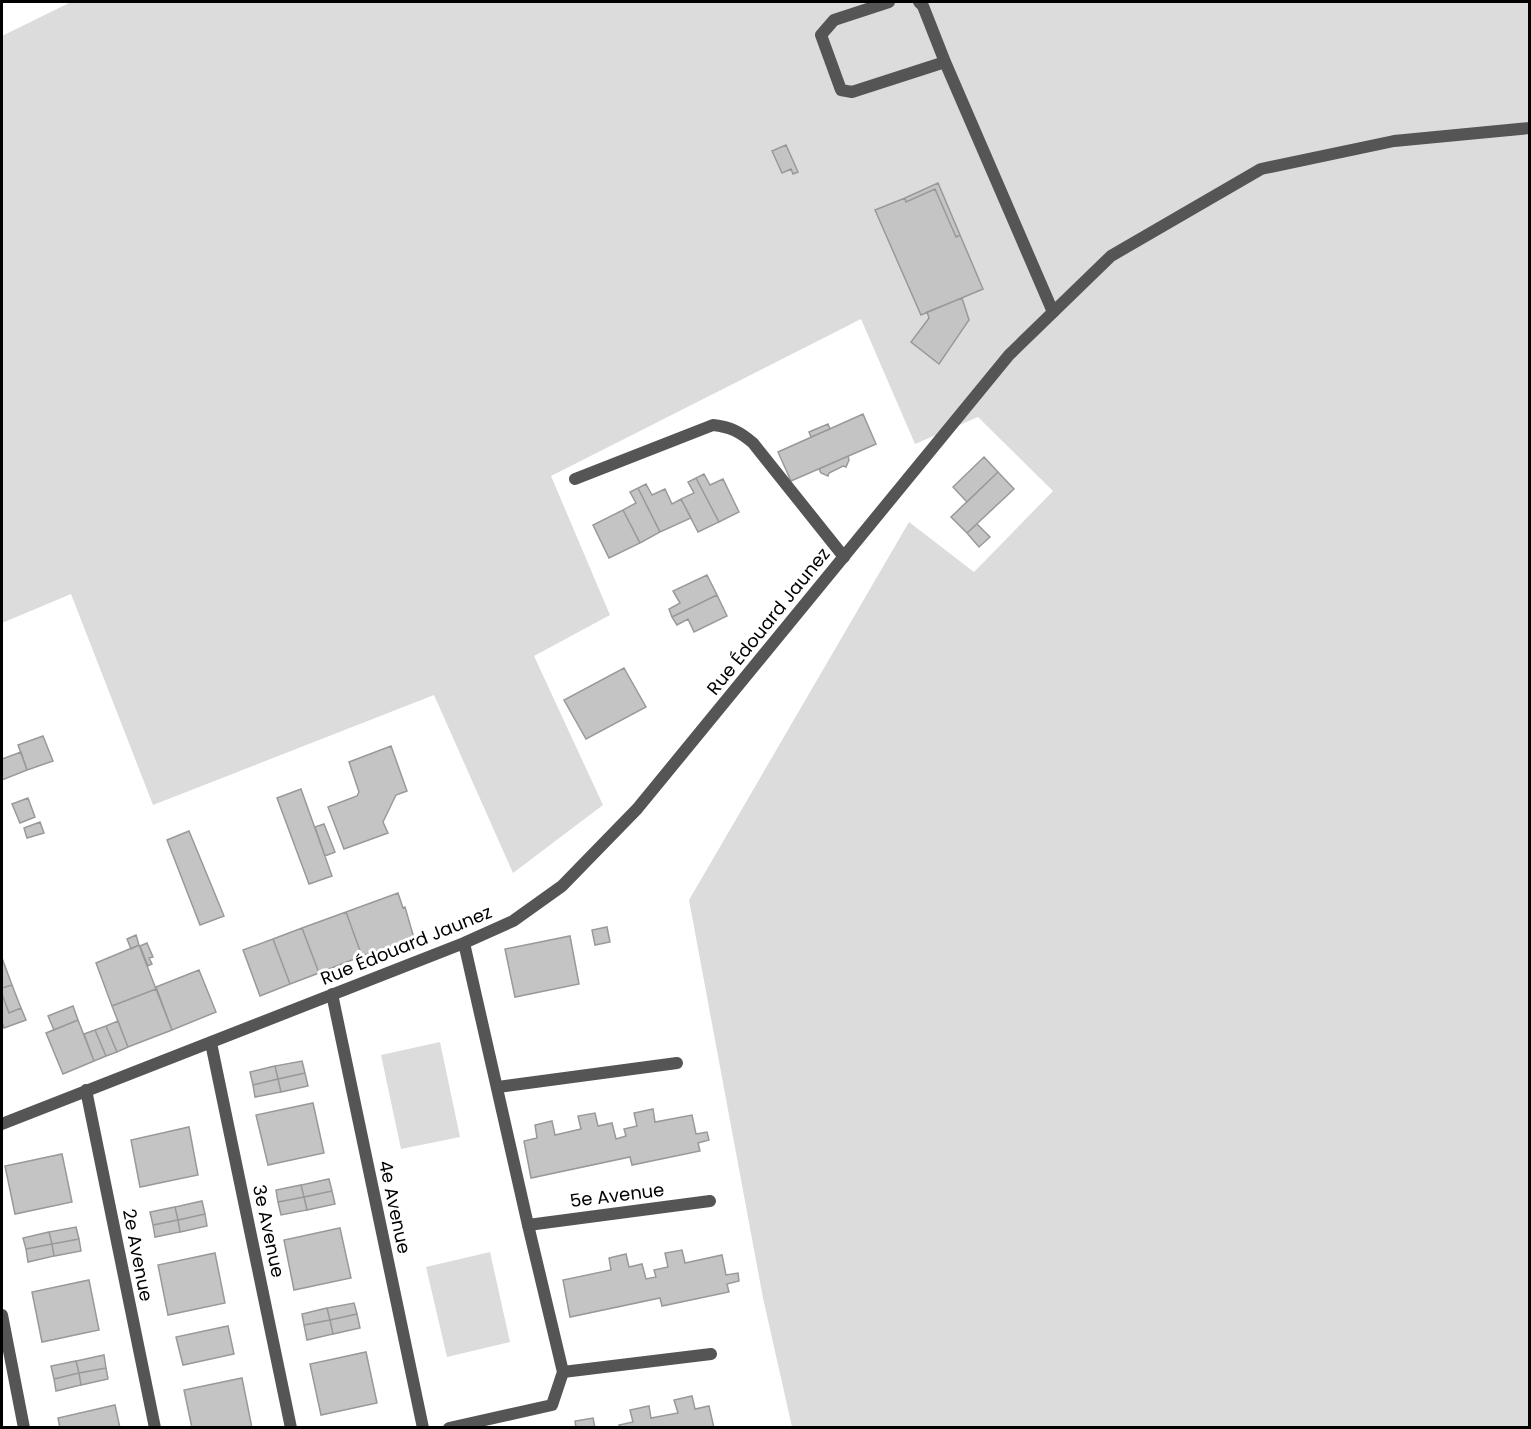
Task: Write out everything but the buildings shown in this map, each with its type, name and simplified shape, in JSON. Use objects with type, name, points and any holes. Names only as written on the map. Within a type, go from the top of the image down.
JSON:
[{"type":"street","points":[[889,2],[834,20],[821,35],[840,90],[852,92],[945,62]]},
{"type":"street","points":[[919,2],[923,6],[1053,312]]},
{"type":"street","name":"Rue Édouard Jaunez","points":[[2,1124],[464,943],[513,921],[562,886],[637,809],[1009,356],[1111,256],[1260,169],[1395,141],[1530,128]]},
{"type":"street","points":[[575,479],[713,425],[728,427],[741,433],[753,443],[844,557]]},
{"type":"street","points":[[449,1428],[552,1405],[563,1372],[464,943]]},
{"type":"street","name":"4e Avenue","points":[[332,994],[423,1428]]},
{"type":"street","name":"3e Avenue","points":[[211,1042],[291,1428]]},
{"type":"street","points":[[498,1087],[677,1063]]},
{"type":"street","name":"2e Avenue","points":[[86,1090],[155,1428]]},
{"type":"street","name":"5e Avenue","points":[[528,1225],[710,1202]]},
{"type":"street","points":[[2,1315],[24,1428]]},
{"type":"street","points":[[563,1372],[711,1354]]},
{"type":"shaded area","points":[[71,2],[1529,2],[1529,1427],[792,1427],[763,1298],[689,900],[909,522],[974,572],[1053,491],[978,417],[915,444],[861,319],[551,476],[610,615],[534,656],[603,805],[513,873],[434,695],[153,805],[71,594],[2,623],[2,36]]},
{"type":"shaded area","points":[[440,1042],[460,1137],[401,1149],[381,1055]]},
{"type":"shaded area","points":[[490,1252],[510,1342],[447,1357],[426,1267]]}]
